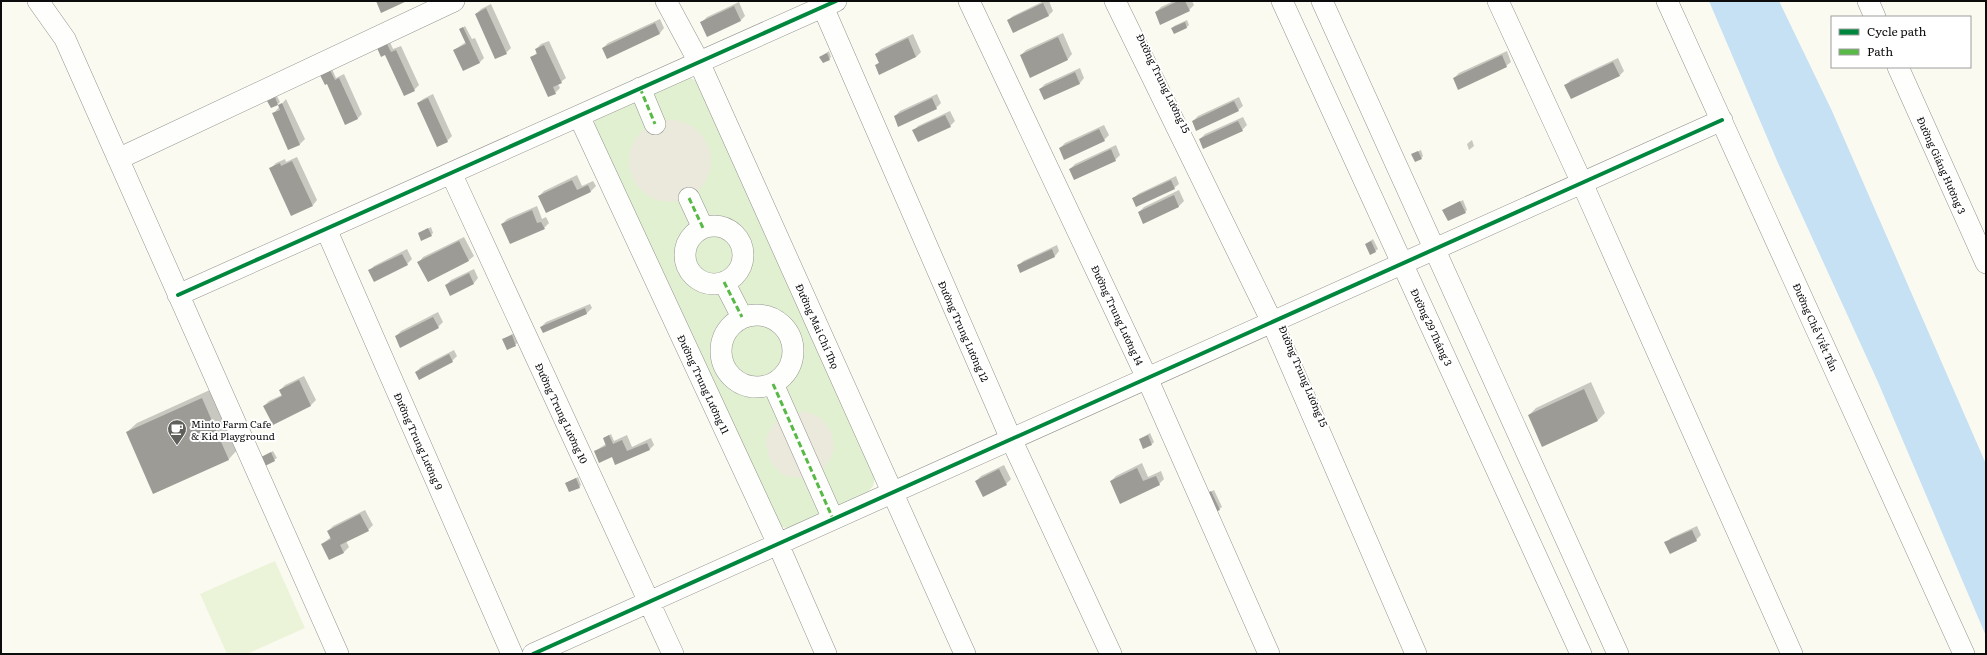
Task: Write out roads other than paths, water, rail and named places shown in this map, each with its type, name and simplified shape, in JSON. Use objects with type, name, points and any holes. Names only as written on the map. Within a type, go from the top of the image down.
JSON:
[{"type":"street","points":[[38,1],[65,40],[338,654]]},
{"type":"street","points":[[118,159],[454,1]]},
{"type":"street","name":"Đường Mai Chí Thọ","points":[[666,1],[699,62],[965,654]]},
{"type":"street","name":"Đường Trung Lương 14","points":[[969,1],[1147,378],[1269,654]]},
{"type":"street","name":"Đường Trung Lương 15","points":[[1115,1],[1272,322],[1416,654]]},
{"type":"street","name":"Đường 29 Tháng 3","points":[[1282,1],[1581,654]]},
{"type":"street","points":[[1322,1],[1618,654]]},
{"type":"street","points":[[1498,1],[1582,183],[1792,654]]},
{"type":"street","name":"Đường Chế Viết Tấn","points":[[1668,1],[1964,654]]},
{"type":"street","points":[[1868,1],[1876,16]]},
{"type":"street","points":[[178,295],[829,4]]},
{"type":"street","name":"Đường Trung Lương 12","points":[[829,4],[1011,439],[1110,654]]},
{"type":"street","name":"Đường Giáng Hương 3","points":[[1898,68],[1986,263]]},
{"type":"street","points":[[640,88],[655,124]]},
{"type":"street","name":"Đường Trung Lương 11","points":[[579,116],[778,544],[826,654]]},
{"type":"street","points":[[533,654],[1722,120]]},
{"type":"street","name":"Đường Trung Lương 10","points":[[451,173],[673,654]]},
{"type":"street","points":[[689,198],[703,228]]},
{"type":"street","points":[[715,226],[727,229],[739,242],[743,253],[741,265],[734,275],[724,282],[713,284],[701,281],[688,269],[685,257],[687,245],[693,235],[703,228],[715,226]]},
{"type":"street","name":"Đường Trung Lương 9","points":[[326,229],[512,654]]},
{"type":"street","points":[[724,282],[742,317]]},
{"type":"street","points":[[752,314],[763,314],[773,317],[788,331],[792,341],[792,362],[787,371],[773,384],[761,387],[751,387],[741,384],[726,370],[722,361],[720,350],[722,340],[733,322],[742,317],[752,314]]},
{"type":"street","points":[[773,384],[833,519]]},
{"type":"water","points":[[1709,1],[1779,1],[1832,111],[1986,464],[1986,636],[1878,382],[1778,163]]},
{"type":"place","name":"Minto Farm Cafe & Kid Playground","points":[[177,446]]}]
